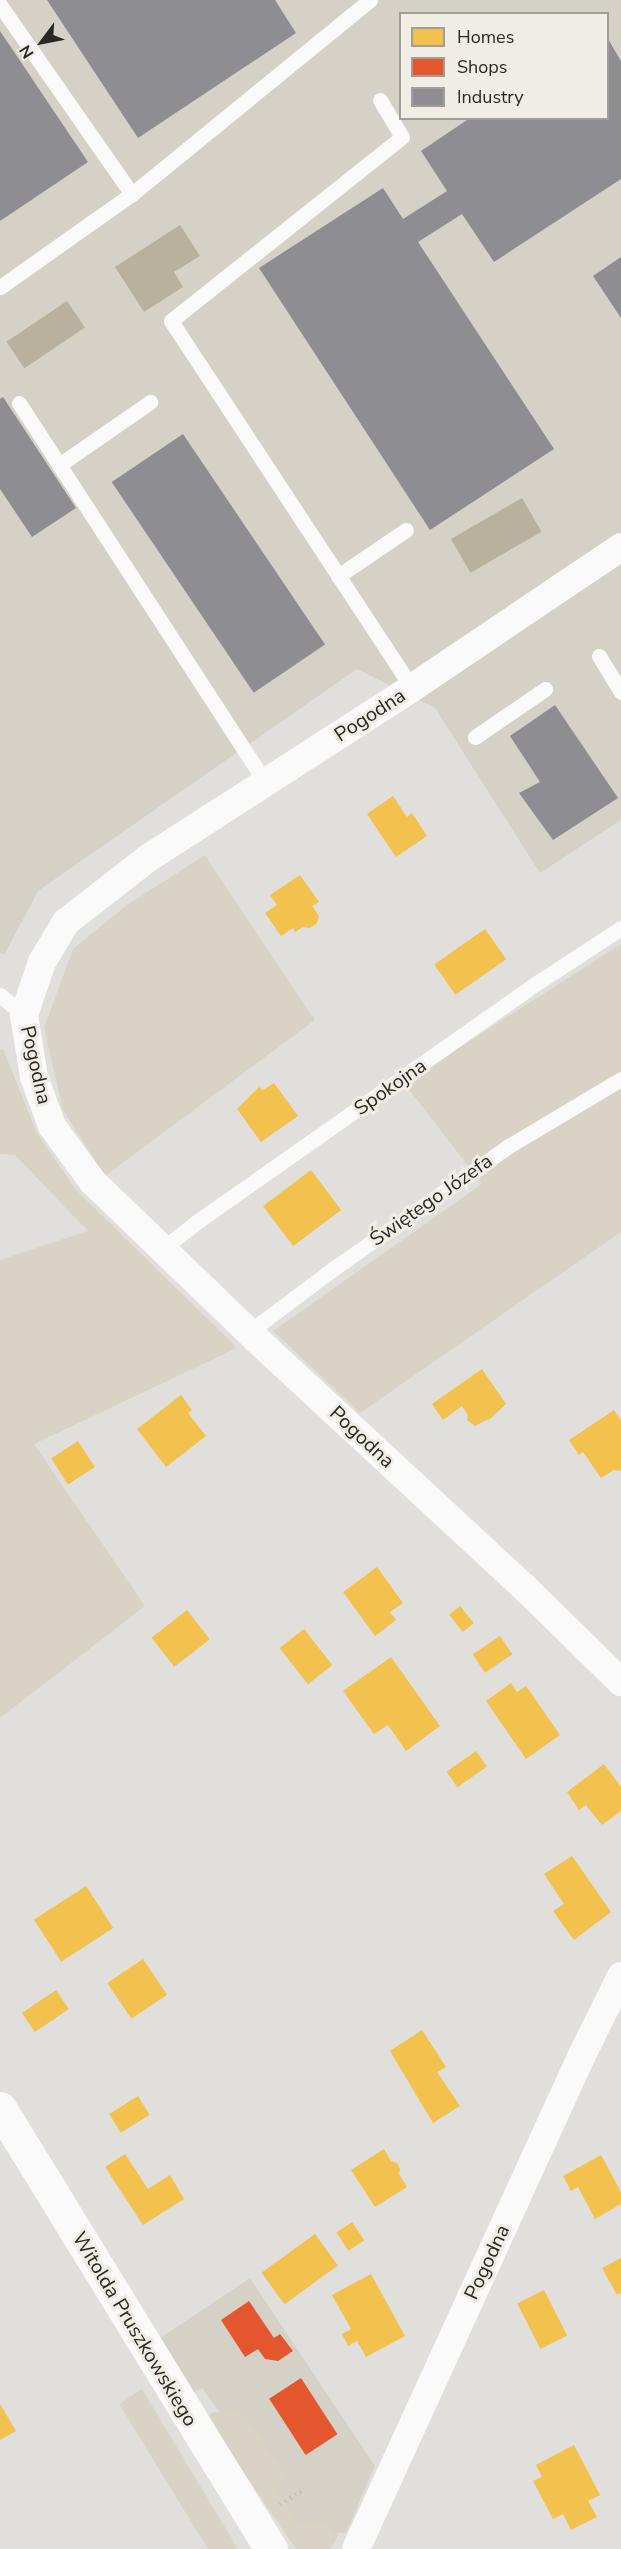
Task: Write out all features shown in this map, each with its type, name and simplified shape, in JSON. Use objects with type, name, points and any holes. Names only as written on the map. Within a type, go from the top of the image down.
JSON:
[{"type":"street","name":"Pogodna","points":[[621,547],[412,688],[147,860],[66,922],[42,962],[24,1015],[34,1077],[52,1126],[93,1182],[161,1250],[524,1587],[621,1682]]},
{"type":"street","name":"Pogodna","points":[[356,2549],[572,2076],[621,1976]]},
{"type":"street","name":"Witolda Pruszkowskiego","points":[[0,2108],[271,2549]]},
{"type":"lane","points":[[0,287],[132,194],[370,0]]},
{"type":"lane","points":[[0,5],[132,194]]},
{"type":"lane","points":[[380,100],[402,137],[171,321],[412,688]]},
{"type":"lane","points":[[59,465],[150,402]]},
{"type":"lane","points":[[19,403],[266,783]]},
{"type":"lane","points":[[338,576],[406,530]]},
{"type":"lane","points":[[599,656],[621,692]]},
{"type":"lane","points":[[475,737],[545,689]]},
{"type":"lane","name":"Spokojna","points":[[161,1250],[198,1221],[621,928]]},
{"type":"lane","points":[[0,995],[24,1015]]},
{"type":"lane","name":"Świętego Józefa","points":[[249,1332],[498,1154],[621,1079]]},
{"type":"path","points":[[272,2504],[278,2506],[305,2489]]},
{"type":"shaded area","points":[[0,0],[621,0],[621,820],[540,873],[435,708],[357,669],[38,891],[4,955],[0,953]]},
{"type":"shaded area","points":[[180,225],[200,256],[174,272],[183,287],[144,312],[115,267]]},
{"type":"shaded area","points":[[67,301],[85,328],[24,368],[6,342]]},
{"type":"shaded area","points":[[522,498],[542,532],[470,573],[451,539]]},
{"type":"shaded area","points":[[205,855],[315,1020],[105,1176],[63,1110],[44,1028],[73,949],[127,905]]},
{"type":"shaded area","points":[[621,944],[621,1232],[360,1413],[273,1331],[482,1184],[404,1083]]},
{"type":"shaded area","points":[[3,1049],[37,1133],[76,1190],[237,1348],[34,1444],[145,1606],[0,1718],[0,1260],[88,1231],[15,1155],[0,1154],[0,1050]]},
{"type":"shaded area","points":[[250,2278],[375,2466],[346,2533],[295,2534],[224,2418],[202,2388],[192,2393],[157,2340]]},
{"type":"shaded area","points":[[142,2389],[238,2549],[208,2549],[119,2404]]},
{"type":"shaded area","points":[[214,2412],[235,2412],[246,2417],[286,2476],[277,2489],[298,2524],[322,2523],[339,2535],[330,2549],[296,2549],[206,2417]]},
{"type":"building: Homes","points":[[393,796],[407,817],[412,813],[427,836],[396,857],[367,814]]},
{"type":"building: Homes","points":[[300,875],[319,902],[312,906],[319,916],[317,923],[310,928],[303,927],[295,932],[293,928],[281,936],[265,913],[277,905],[270,895]]},
{"type":"building: Homes","points":[[485,929],[506,959],[455,995],[434,965]]},
{"type":"building: Homes","points":[[274,1083],[298,1116],[261,1142],[237,1109],[259,1087],[263,1090]]},
{"type":"building: Homes","points":[[311,1170],[341,1210],[293,1246],[263,1206]]},
{"type":"building: Homes","points":[[482,1369],[506,1404],[491,1418],[475,1426],[467,1420],[468,1415],[462,1406],[443,1420],[432,1404]]},
{"type":"building: Homes","points":[[181,1395],[192,1410],[188,1413],[206,1436],[166,1467],[137,1429]]},
{"type":"building: Homes","points":[[614,1410],[621,1420],[621,1471],[614,1470],[601,1478],[583,1452],[579,1455],[569,1440]]},
{"type":"building: Homes","points":[[78,1441],[95,1467],[68,1484],[51,1458]]},
{"type":"building: Homes","points":[[377,1567],[403,1603],[390,1612],[396,1620],[375,1636],[343,1592]]},
{"type":"building: Homes","points":[[460,1606],[474,1623],[463,1632],[449,1615]]},
{"type":"building: Homes","points":[[187,1610],[210,1639],[174,1667],[152,1638]]},
{"type":"building: Homes","points":[[304,1629],[332,1665],[308,1684],[280,1648]]},
{"type":"building: Homes","points":[[500,1636],[512,1654],[485,1673],[473,1654]]},
{"type":"building: Homes","points":[[391,1657],[440,1726],[406,1751],[388,1725],[374,1734],[343,1691]]},
{"type":"building: Homes","points":[[511,1683],[517,1692],[526,1686],[560,1735],[526,1759],[486,1701]]},
{"type":"building: Homes","points":[[476,1751],[487,1767],[457,1787],[447,1772]]},
{"type":"building: Homes","points":[[604,1764],[621,1787],[621,1811],[602,1825],[586,1805],[579,1810],[567,1792]]},
{"type":"building: Homes","points":[[572,1856],[611,1912],[574,1940],[553,1911],[564,1904],[544,1874]]},
{"type":"building: Homes","points":[[86,1886],[113,1928],[61,1962],[34,1920]]},
{"type":"building: Homes","points":[[143,1959],[167,1995],[131,2019],[107,1983]]},
{"type":"building: Homes","points":[[56,1990],[69,2009],[35,2032],[22,2013]]},
{"type":"building: Homes","points":[[422,2030],[446,2067],[437,2072],[460,2106],[433,2123],[390,2051]]},
{"type":"building: Homes","points":[[138,2096],[150,2115],[121,2133],[109,2114]]},
{"type":"building: Homes","points":[[384,2149],[391,2161],[397,2163],[400,2169],[399,2174],[407,2187],[375,2207],[351,2170]]},
{"type":"building: Homes","points":[[125,2154],[148,2189],[170,2175],[184,2199],[143,2225],[105,2167]]},
{"type":"building: Homes","points":[[601,2155],[621,2192],[621,2204],[595,2219],[578,2187],[571,2191],[563,2176]]},
{"type":"building: Homes","points":[[352,2222],[364,2240],[349,2251],[336,2233]]},
{"type":"building: Homes","points":[[315,2234],[338,2266],[285,2304],[262,2273]]},
{"type":"building: Homes","points":[[621,2258],[621,2293],[617,2295],[602,2268]]},
{"type":"building: Homes","points":[[371,2274],[405,2336],[366,2357],[357,2341],[348,2346],[342,2334],[351,2329],[332,2295]]},
{"type":"building: Homes","points":[[544,2290],[567,2335],[540,2349],[517,2304]]},
{"type":"building: Homes","points":[[0,2404],[16,2431],[0,2440]]},
{"type":"building: Homes","points":[[574,2445],[600,2495],[588,2501],[597,2517],[571,2530],[563,2514],[553,2519],[533,2481],[542,2477],[536,2465]]},
{"type":"building: Shops","points":[[249,2301],[274,2338],[280,2334],[293,2351],[278,2361],[265,2359],[258,2349],[245,2357],[221,2320]]},
{"type":"building: Shops","points":[[301,2378],[337,2434],[306,2455],[269,2399]]},
{"type":"building: Industry","points":[[47,0],[275,0],[296,33],[138,138]]},
{"type":"building: Industry","points":[[0,31],[88,162],[0,221]]},
{"type":"building: Industry","points":[[609,41],[621,61],[621,179],[494,262],[462,214],[418,242],[554,449],[430,530],[259,268],[383,188],[403,219],[447,191],[421,151],[467,120],[609,120]]},
{"type":"building: Industry","points":[[621,257],[621,318],[593,276]]},
{"type":"building: Industry","points":[[3,397],[76,508],[32,537],[0,489],[0,399]]},
{"type":"building: Industry","points":[[183,434],[325,645],[254,693],[112,482]]},
{"type":"building: Industry","points":[[555,705],[618,798],[553,840],[519,793],[540,782],[510,736]]}]
